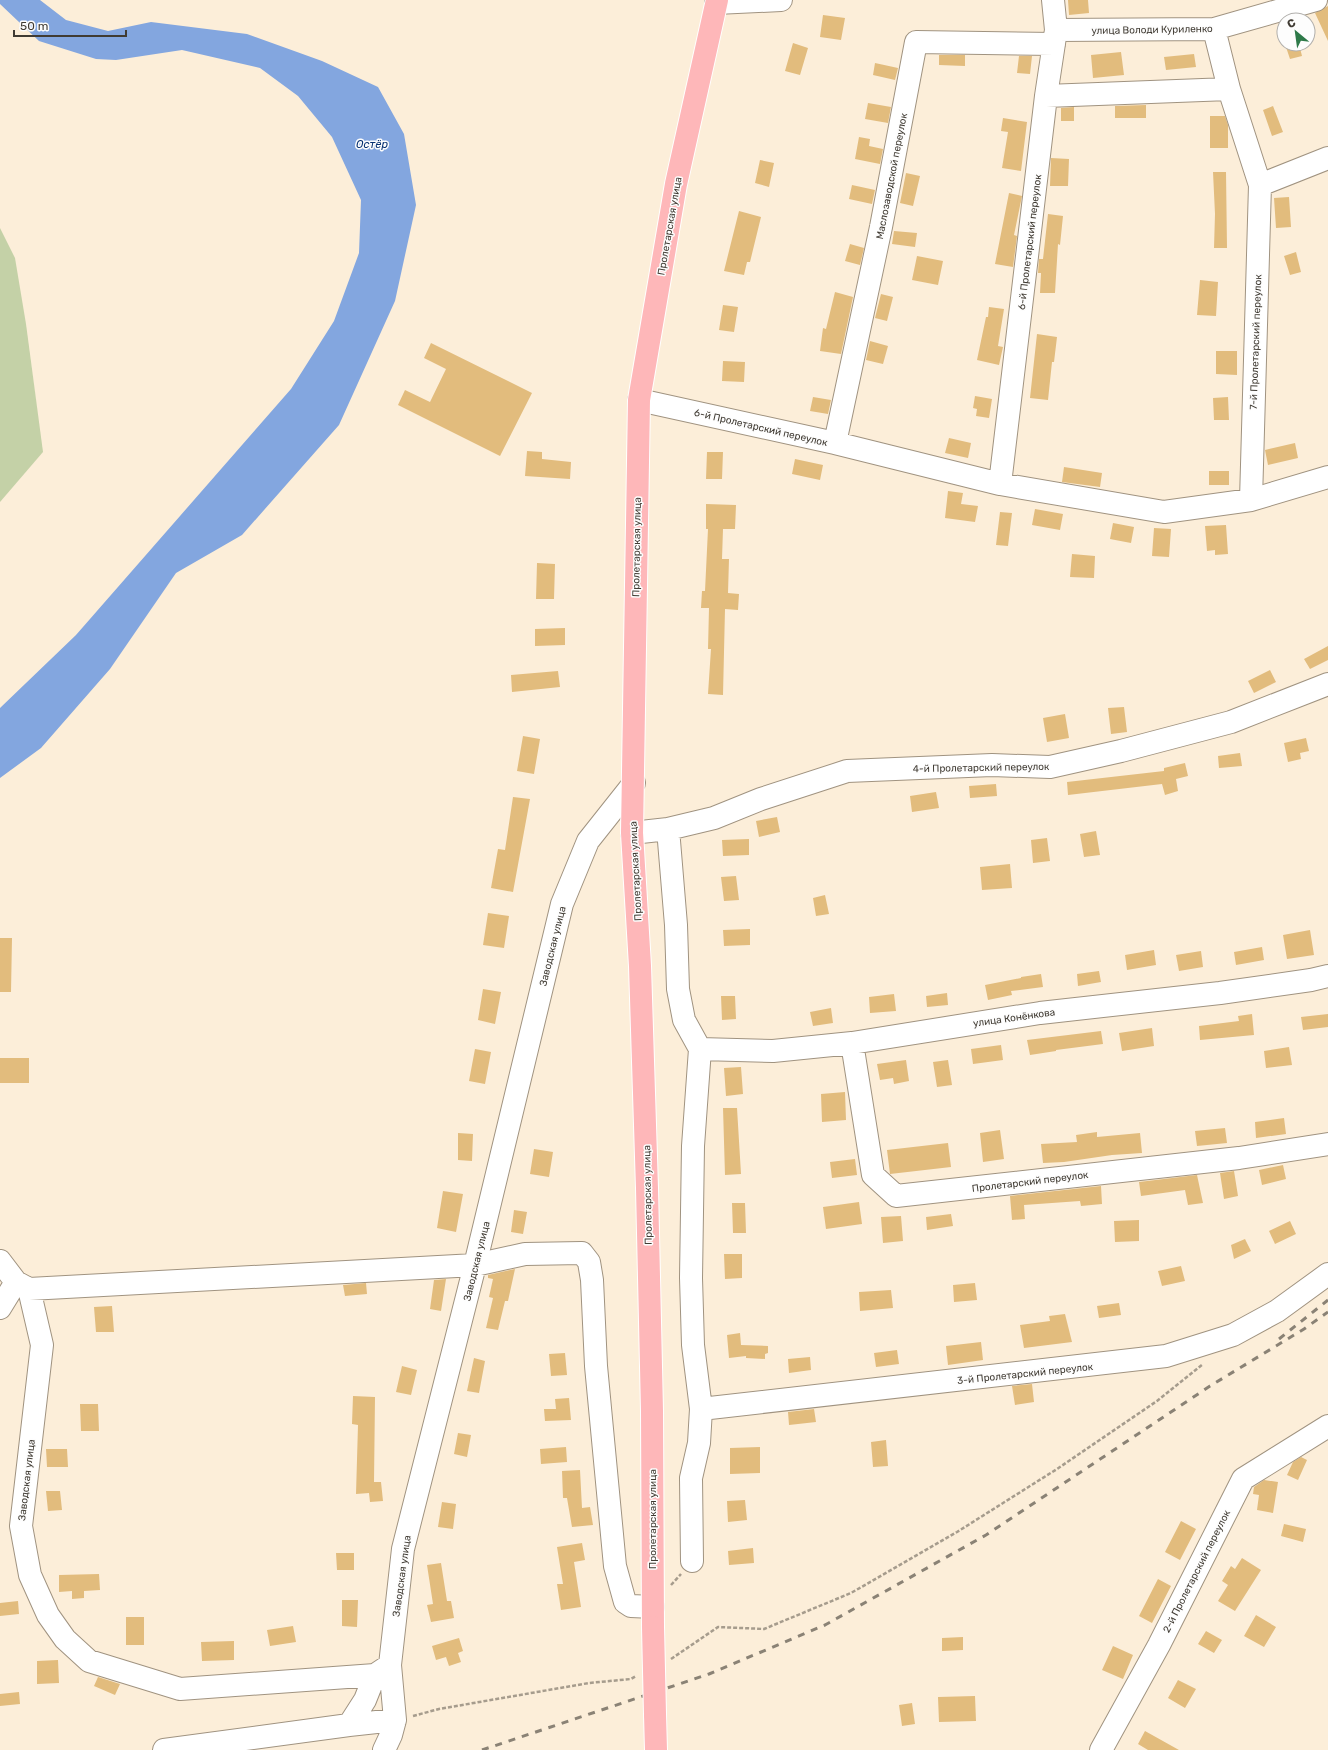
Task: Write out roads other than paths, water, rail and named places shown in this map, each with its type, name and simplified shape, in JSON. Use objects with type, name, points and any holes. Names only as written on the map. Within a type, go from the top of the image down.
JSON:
[{"type":"main road","name":"Пролетарская улица","points":[[656,1750],[653,1617],[652,1411],[646,1156],[640,966],[632,833],[634,783],[633,694],[639,400],[676,184],[717,2]]},
{"type":"street","points":[[717,2],[781,0]]},
{"type":"street","name":"6-й Пролетарский переулок","points":[[1000,484],[1046,96],[1055,37],[1053,0]]},
{"type":"street","name":"улица Володи Куриленко","points":[[1055,37],[1214,29],[1316,0]]},
{"type":"street","name":"7-й Пролетарский переулок","points":[[1214,29],[1229,89],[1260,185],[1251,500]]},
{"type":"street","name":"Маслозаводской переулок","points":[[835,443],[881,227],[916,42],[1055,37]]},
{"type":"street","points":[[1046,96],[1229,89]]},
{"type":"street","points":[[1260,185],[1328,158]]},
{"type":"street","name":"6-й Пролетарский переулок","points":[[639,400],[835,443],[1000,484],[1164,512],[1251,500],[1328,477]]},
{"type":"street","name":"4-й Пролетарский переулок","points":[[632,833],[668,828],[714,818],[761,799],[846,771],[992,765],[1050,767],[1107,755],[1231,722],[1328,684]]},
{"type":"street","name":"Заводская улица","points":[[0,1261],[22,1286],[42,1345],[21,1526],[30,1575],[48,1615],[65,1639],[89,1661],[180,1689],[383,1670],[403,1549],[476,1265],[562,904],[588,841],[634,783]]},
{"type":"street","points":[[668,828],[676,925],[678,989],[684,1020],[700,1049],[693,1146],[691,1278],[693,1345],[701,1408],[699,1443],[691,1478],[692,1561]]},
{"type":"street","name":"улица Конёнкова","points":[[700,1049],[773,1051],[852,1043],[1040,1013],[1220,993],[1311,980],[1328,976]]},
{"type":"street","name":"Пролетарский переулок","points":[[852,1043],[873,1175],[896,1196],[1239,1158],[1328,1144]]},
{"type":"street","points":[[0,1308],[22,1286],[476,1265],[525,1254],[582,1253],[589,1262],[592,1280],[596,1366],[615,1566],[625,1602],[653,1617]]},
{"type":"street","name":"3-й Пролетарский переулок","points":[[701,1408],[1166,1356],[1234,1335],[1277,1311],[1328,1274]]},
{"type":"street","name":"2-й Пролетарский переулок","points":[[1101,1750],[1159,1645],[1243,1479],[1328,1426]]},
{"type":"street","points":[[383,1670],[395,1720],[391,1735],[384,1750]]},
{"type":"street","points":[[349,1725],[383,1670]]},
{"type":"street","points":[[164,1750],[395,1720]]},
{"type":"street","points":[[265,1737],[282,1750]]},
{"type":"water","name":"Остёр","points":[[0,0],[40,0],[66,20],[108,31],[151,22],[247,34],[322,61],[378,87],[404,134],[416,205],[395,301],[339,425],[242,535],[176,573],[110,669],[41,748],[0,778],[0,708],[76,635],[291,389],[334,321],[359,253],[361,200],[332,137],[298,96],[260,68],[182,50],[116,60],[96,59],[39,41],[0,4]]},
{"type":"railway","points":[[1279,1339],[1328,1300]]},
{"type":"railway","points":[[482,1750],[709,1674],[825,1625],[986,1535],[1210,1386],[1304,1329],[1328,1312]]}]
